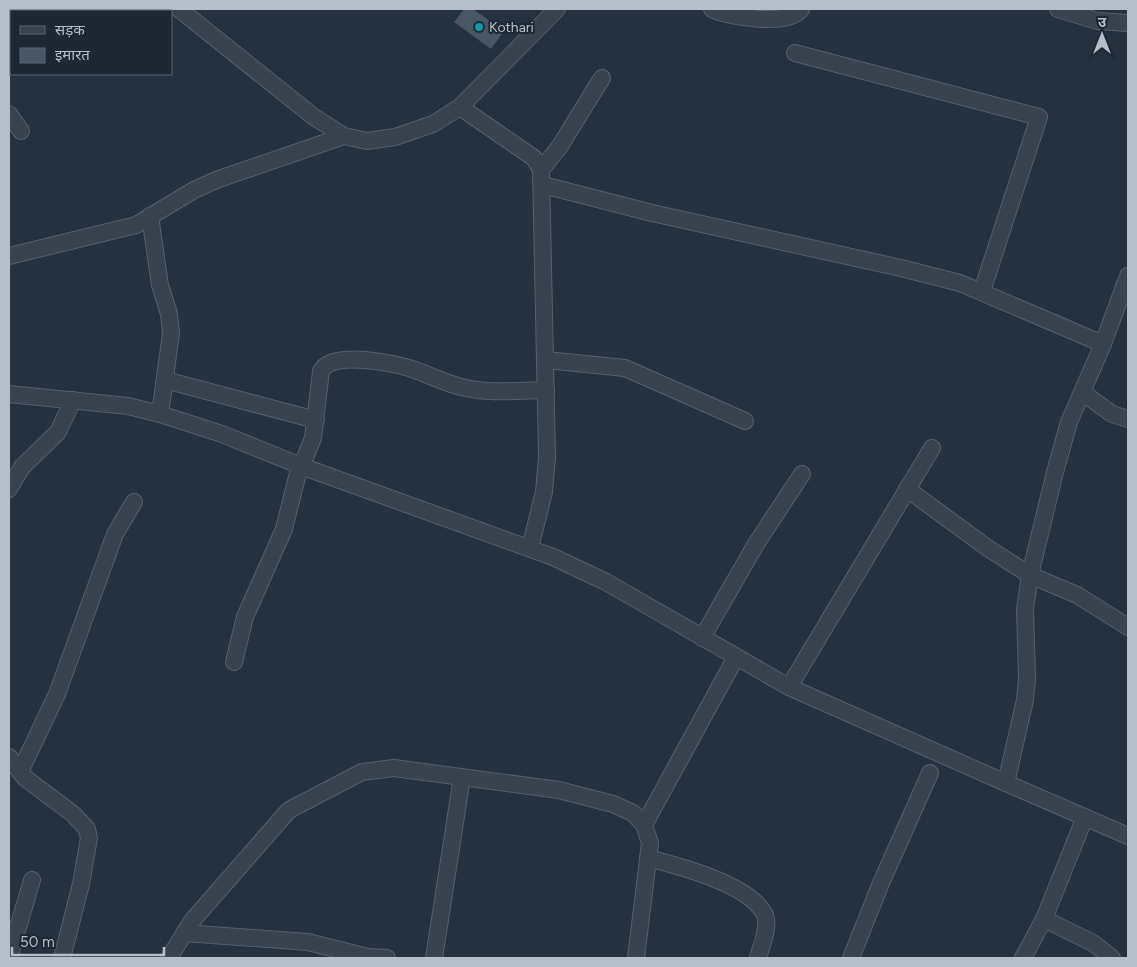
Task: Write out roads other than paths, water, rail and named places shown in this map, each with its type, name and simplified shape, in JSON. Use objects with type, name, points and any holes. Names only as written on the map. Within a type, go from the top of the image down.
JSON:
[{"type":"street","points":[[179,9],[314,117],[344,136],[367,141],[395,137],[432,124],[460,107],[557,9]]},
{"type":"street","points":[[712,9],[742,18],[789,17],[801,9]]},
{"type":"street","points":[[1058,9],[1097,21],[1128,23]]},
{"type":"street","points":[[795,53],[1039,117],[982,291]]},
{"type":"street","points":[[542,178],[602,78]]},
{"type":"street","points":[[460,107],[534,158],[542,178],[547,457],[544,492],[530,548]]},
{"type":"street","points":[[9,114],[21,131]]},
{"type":"street","points":[[9,256],[136,225],[194,190],[216,180],[344,136]]},
{"type":"street","points":[[542,178],[652,213],[902,268],[982,291],[1103,344]]},
{"type":"street","points":[[150,216],[160,285],[169,314],[171,333],[160,414]]},
{"type":"street","points":[[1006,784],[1025,700],[1027,678],[1025,609],[1030,574],[1054,472],[1069,422],[1103,344],[1128,276]]},
{"type":"street","points":[[234,662],[245,617],[284,529],[301,466],[308,454],[316,420],[321,371],[324,366],[333,361],[350,360],[393,364],[466,388],[490,391],[546,390]]},
{"type":"street","points":[[546,360],[625,368],[745,421]]},
{"type":"street","points":[[165,380],[316,420]]},
{"type":"street","points":[[1082,392],[1112,414],[1128,419]]},
{"type":"street","points":[[9,394],[128,406],[160,414],[222,434],[301,466],[553,557],[606,582],[789,687],[1006,784],[1085,817],[1127,832]]},
{"type":"street","points":[[9,489],[22,466],[58,432],[73,400]]},
{"type":"street","points":[[789,687],[932,448]]},
{"type":"street","points":[[702,638],[756,544],[802,474]]},
{"type":"street","points":[[907,489],[989,549],[1030,574],[1128,622]]},
{"type":"street","points":[[20,772],[57,694],[115,534],[134,502]]},
{"type":"street","points":[[644,825],[736,657]]},
{"type":"street","points":[[9,758],[20,772],[73,814],[86,829],[89,838],[87,860],[62,958]]},
{"type":"street","points":[[169,958],[192,920],[289,810],[362,772],[394,768],[559,790],[613,804],[633,813],[644,825],[650,842],[636,958]]},
{"type":"street","points":[[851,958],[881,883],[930,773]]},
{"type":"street","points":[[434,958],[462,777]]},
{"type":"street","points":[[1022,958],[1044,919],[1085,817]]},
{"type":"street","points":[[648,858],[707,876],[733,887],[754,902],[765,914],[766,927],[758,958]]},
{"type":"street","points":[[9,958],[32,880]]},
{"type":"street","points":[[1044,919],[1094,944],[1112,958]]},
{"type":"street","points":[[184,933],[308,942],[368,957],[387,958]]},
{"type":"place","name":"Kothari","points":[[479,27]]}]
